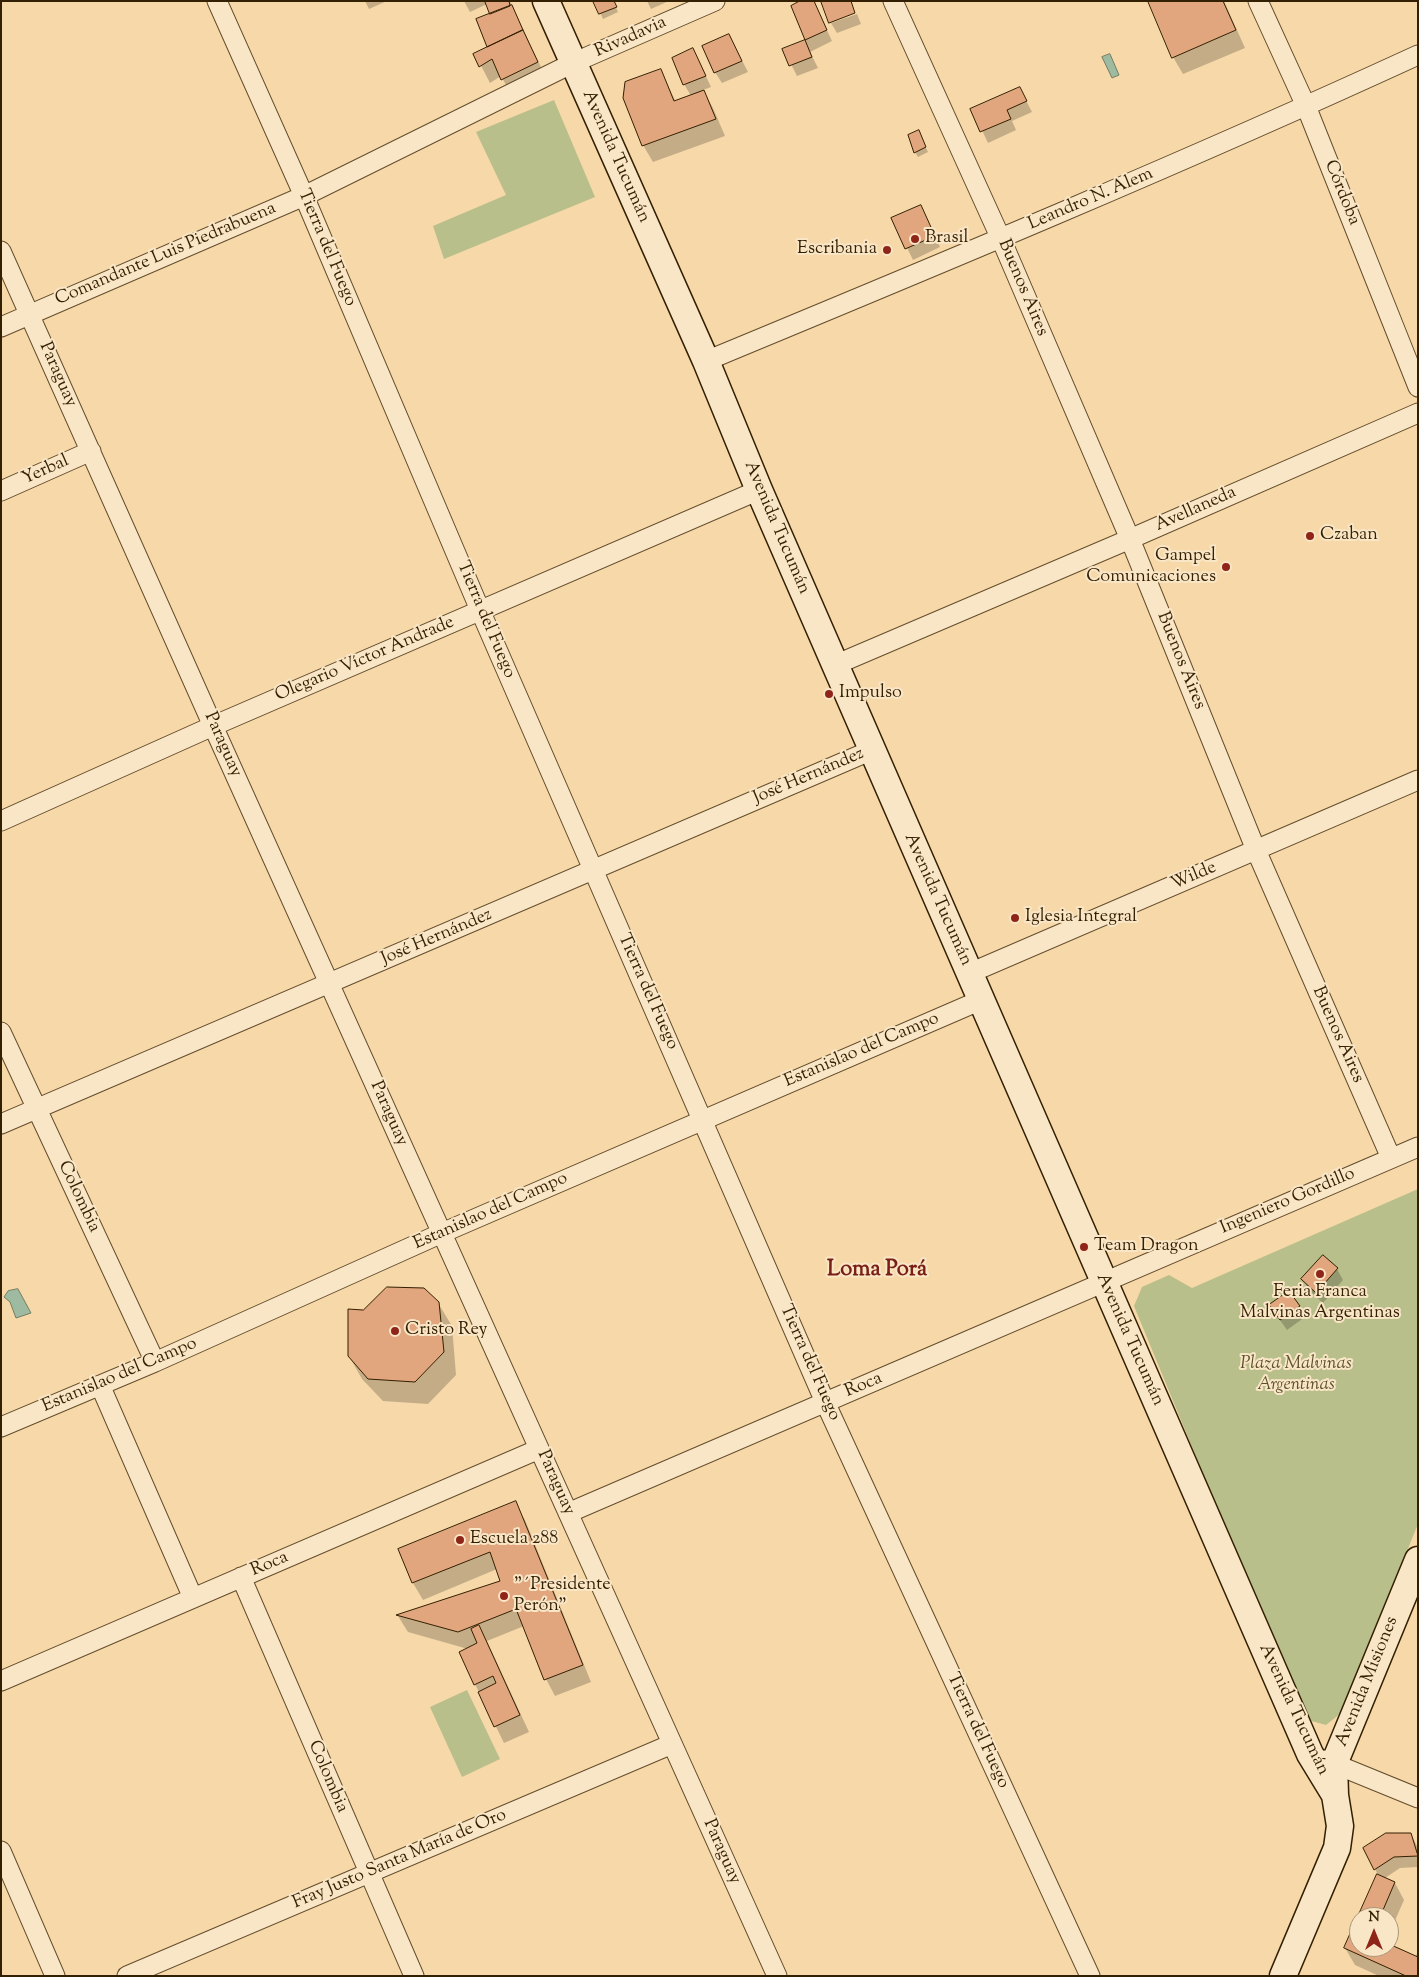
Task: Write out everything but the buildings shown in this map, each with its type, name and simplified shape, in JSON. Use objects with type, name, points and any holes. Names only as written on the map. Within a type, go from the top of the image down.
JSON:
[{"type":"main road","name":"Avenida Tucumán","points":[[546,1],[706,362],[759,490],[1310,1754],[1335,1795]]},
{"type":"main road","name":"Avenida Misiones","points":[[1283,1976],[1337,1848],[1340,1826],[1335,1795],[1334,1764],[1418,1560]]},
{"type":"street","name":"Tierra del Fuego","points":[[217,1],[304,196],[480,610],[825,1402],[1090,1976]]},
{"type":"street","name":"Rivadavia","points":[[574,63],[715,1]]},
{"type":"street","name":"Buenos Aires","points":[[892,1],[1001,238],[1130,539],[1256,850],[1391,1158]]},
{"type":"street","name":"Córdoba","points":[[1258,1],[1306,106],[1418,387]]},
{"type":"street","name":"Leandro N. Alem","points":[[706,362],[1001,238],[1306,106],[1418,55]]},
{"type":"street","name":"Comandante Luis Piedrabuena","points":[[1,327],[304,196],[574,63]]},
{"type":"street","name":"Paraguay","points":[[1,252],[777,1976]]},
{"type":"street","name":"Avellaneda","points":[[835,665],[1418,413]]},
{"type":"street","name":"Yerbal","points":[[1,491],[91,451]]},
{"type":"street","name":"Olegario Víctor Andrade","points":[[1,821],[213,726],[759,490]]},
{"type":"street","name":"José Hernández","points":[[1,1124],[872,750]]},
{"type":"street","name":"Wilde","points":[[970,973],[1418,780]]},
{"type":"street","name":"Estanislao del Campo","points":[[1,1427],[155,1362],[442,1233],[981,1000]]},
{"type":"street","name":"Colombia","points":[[1,1032],[155,1362]]},
{"type":"street","name":"Ingeniero Gordillo","points":[[1104,1282],[1418,1147]]},
{"type":"street","name":"Roca","points":[[568,1513],[1104,1282]]},
{"type":"street","points":[[100,1385],[193,1598]]},
{"type":"street","name":"Roca","points":[[1,1680],[539,1449]]},
{"type":"street","name":"Colombia","points":[[241,1577],[414,1976]]},
{"type":"street","name":"Fray Justo Santa María de Oro","points":[[127,1976],[672,1744]]},
{"type":"street","points":[[1310,1754],[1418,1798]]},
{"type":"street","points":[[1,1851],[55,1976]]},
{"type":"green space","points":[[554,100],[595,197],[444,259],[433,226],[506,195],[476,132]]},
{"type":"green space","name":"Plaza Malvinas Argentinas","points":[[1418,1189],[1418,1524],[1341,1713],[1326,1725],[1304,1719],[1134,1306],[1142,1287],[1169,1275],[1192,1288]]},
{"type":"green space","points":[[467,1690],[500,1759],[462,1777],[430,1707]]},
{"type":"shaded area","points":[[1110,54],[1119,75],[1112,78],[1102,57]]},
{"type":"shaded area","points":[[18,1289],[31,1313],[16,1318],[10,1302],[4,1297],[8,1291]]},
{"type":"place","name":"Brasil","points":[[915,239]]},
{"type":"place","name":"Escribania","points":[[887,250]]},
{"type":"place","name":"Czaban","points":[[1310,536]]},
{"type":"place","name":"Gampel Comunicaciones","points":[[1226,567]]},
{"type":"place","name":"Impulso","points":[[829,694]]},
{"type":"place","name":"Iglesia Integral","points":[[1015,918]]},
{"type":"place","name":"Team Dragon","points":[[1084,1247]]},
{"type":"place","name":"Feria Franca Malvinas Argentinas","points":[[1320,1274]]},
{"type":"place","name":"Cristo Rey","points":[[395,1331]]},
{"type":"place","name":"Escuela 288","points":[[460,1540]]},
{"type":"place","name":"\"´Presidente Perón\"","points":[[504,1596]]},
{"type":"district","name":"Loma Porá","points":[[877,1271]]}]
